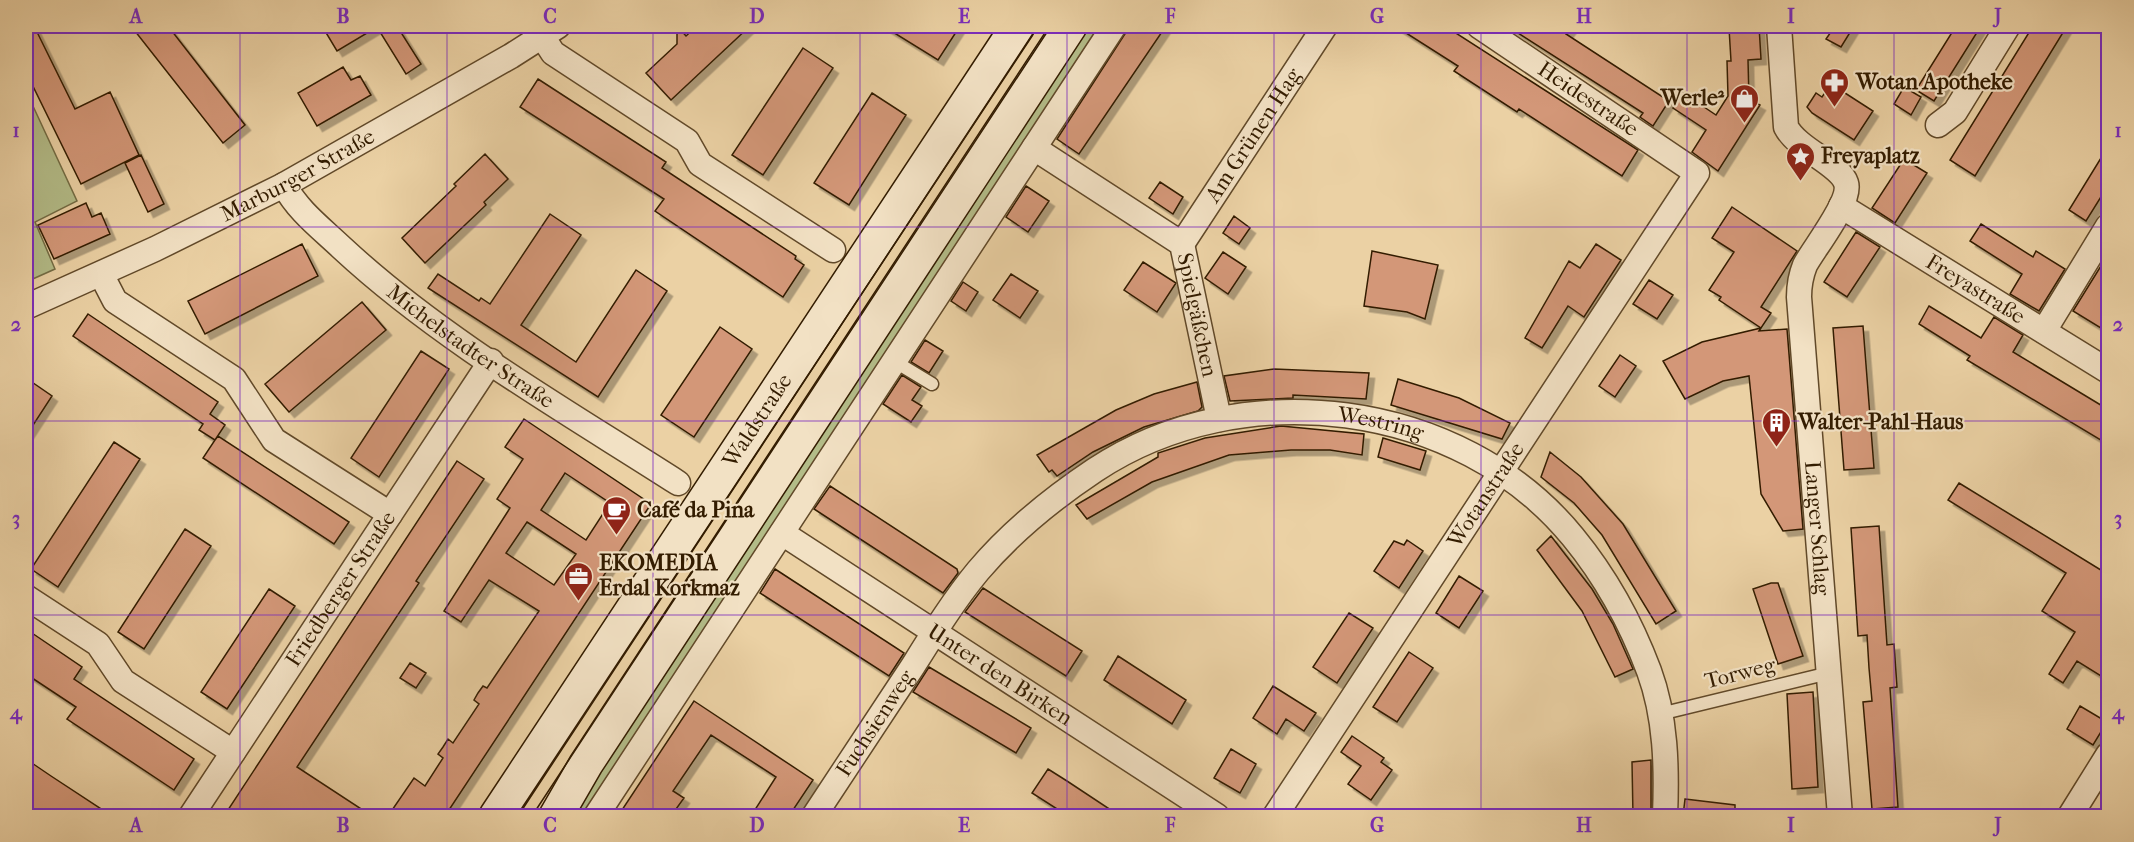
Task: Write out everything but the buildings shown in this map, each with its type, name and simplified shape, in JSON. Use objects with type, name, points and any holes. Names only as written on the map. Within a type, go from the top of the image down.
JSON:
[{"type":"main road","name":"Waldstraße","points":[[496,816],[1018,26]]},
{"type":"main road","name":"Waldstraße","points":[[556,816],[586,764],[1070,26]]},
{"type":"street","points":[[596,816],[1114,26]]},
{"type":"street","name":"Am Grünen Hag","points":[[1182,244],[1325,26]]},
{"type":"street","name":"Heidestraße","points":[[1479,26],[1697,173]]},
{"type":"street","name":"Langer Schlag","points":[[1779,26],[1786,127],[1792,139],[1839,173],[1846,183],[1847,195],[1805,266],[1799,297],[1839,816]]},
{"type":"street","points":[[1938,125],[1955,112],[2007,26]]},
{"type":"street","points":[[550,31],[553,53],[687,141],[700,164],[833,250]]},
{"type":"street","name":"Marburger Straße","points":[[26,307],[101,274],[284,185],[550,31]]},
{"type":"street","name":"Spielgäßchen","points":[[1034,148],[1182,244],[1219,419]]},
{"type":"street","name":"Wotanstraße","points":[[1275,816],[1697,173]]},
{"type":"street","name":"Michelstadter Straße","points":[[284,185],[295,204],[361,266],[422,314],[678,483]]},
{"type":"street","name":"Freyastraße","points":[[1841,206],[2109,371]]},
{"type":"street","points":[[2044,331],[2109,226]]},
{"type":"street","points":[[101,274],[115,301],[234,379],[274,440],[390,514]]},
{"type":"street","name":"Friedberger Straße","points":[[191,816],[491,361]]},
{"type":"street","name":"Westring","points":[[935,631],[977,572],[1010,536],[1095,470],[1131,450],[1171,433],[1219,419],[1271,412],[1321,412],[1371,419],[1432,438],[1500,473],[1539,503],[1572,536],[1605,582],[1649,672],[1660,714],[1667,777],[1665,816]]},
{"type":"street","name":"Unter den Birken","points":[[782,533],[1217,816]]},
{"type":"street","points":[[26,597],[98,644],[123,681],[233,752]]},
{"type":"street","name":"Fuchsienweg","points":[[814,816],[935,631]]},
{"type":"street","points":[[2070,816],[2109,755]]},
{"type":"lane","points":[[894,361],[932,384]]},
{"type":"lane","name":"Torweg","points":[[1660,714],[1829,673]]},
{"type":"green space","points":[[1086,26],[1106,26],[587,816],[571,816]]},
{"type":"green space","points":[[26,91],[77,201],[35,222],[55,269],[26,282]]},
{"type":"tram line","points":[[518,816],[1038,26]]},
{"type":"tram line","points":[[532,816],[1051,26]]},
{"type":"place","name":"Wotan Apotheke","points":[[1835,108]]},
{"type":"place","name":"Werle²","points":[[1745,124]]},
{"type":"place","name":"Freyaplatz","points":[[1800,182]]},
{"type":"place","name":"Walter-Pahl-Haus","points":[[1777,448]]},
{"type":"place","name":"Café da Pina","points":[[616,536]]},
{"type":"place","name":"EKOMEDIA Erdal Korkmaz","points":[[578,602]]}]
